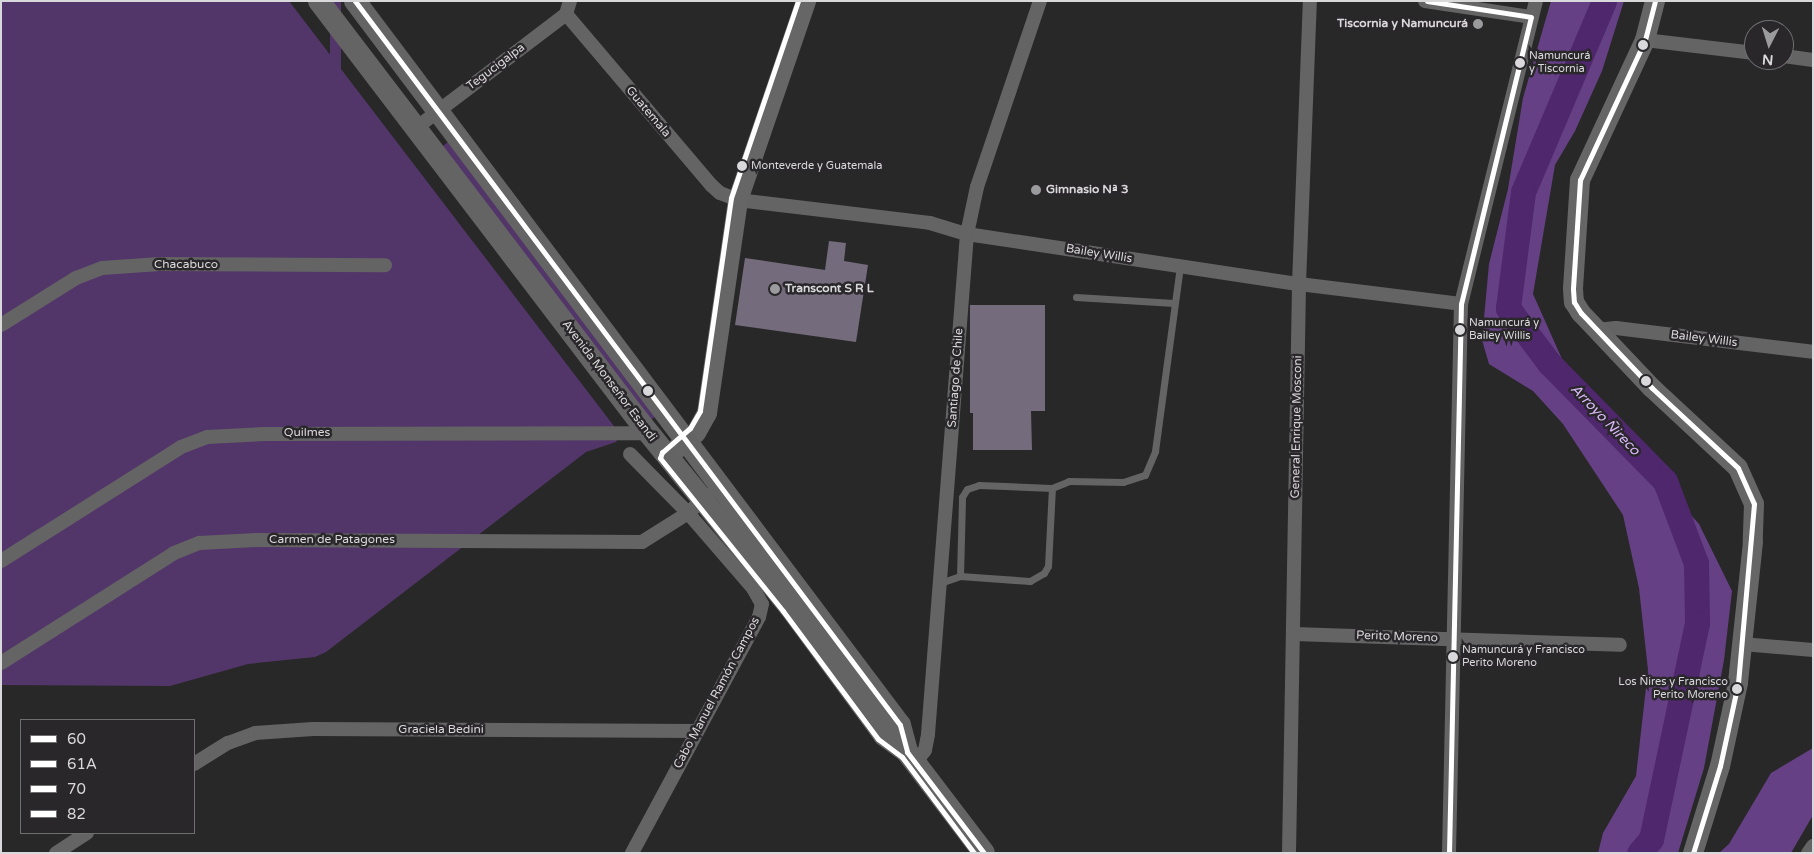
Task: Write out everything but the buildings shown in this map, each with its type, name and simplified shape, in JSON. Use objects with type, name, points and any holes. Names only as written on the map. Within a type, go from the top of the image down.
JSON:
[{"type":"main road","name":"Avenida Monseñor Esandi","points":[[319,1],[667,457],[695,507],[789,606],[884,735],[911,758],[984,853]]},
{"type":"main road","name":"Avenida Monseñor Esandi","points":[[355,1],[900,725],[911,758]]},
{"type":"street","points":[[667,457],[704,423],[707,414],[738,200],[806,1]]},
{"type":"street","name":"Santiago de Chile","points":[[911,758],[927,744],[967,234],[977,187],[1040,1]]},
{"type":"street","name":"General Enrique Mosconi","points":[[1289,853],[1299,284],[1310,1]]},
{"type":"street","points":[[1425,1],[1531,17]]},
{"type":"street","points":[[1449,853],[1461,304],[1536,1]]},
{"type":"street","points":[[1656,1],[1645,40],[1580,180],[1574,302],[1596,330],[1652,388],[1725,453],[1747,485],[1754,504],[1753,542],[1738,683],[1726,739],[1693,853]]},
{"type":"street","name":"Tegucigalpa","points":[[416,128],[568,8]]},
{"type":"street","name":"Guatemala","points":[[568,8],[711,186],[720,193],[738,200]]},
{"type":"street","points":[[1645,40],[1744,52]]},
{"type":"street","points":[[1794,57],[1813,60]]},
{"type":"street","name":"Bailey Willis","points":[[738,200],[930,223],[967,234],[1299,284],[1461,304]]},
{"type":"street","name":"Chacabuco","points":[[1,325],[76,278],[102,268],[160,264],[386,265]]},
{"type":"street","name":"Bailey Willis","points":[[1596,330],[1616,328],[1813,352]]},
{"type":"street","name":"Quilmes","points":[[1,561],[180,447],[207,437],[265,434],[648,433]]},
{"type":"street","name":"Cabo Manuel Ramón Campos","points":[[630,454],[695,507],[753,588],[762,604],[759,617],[632,853]]},
{"type":"street","name":"Carmen de Patagones","points":[[1,663],[174,553],[199,543],[257,540],[642,542],[695,507],[720,484]]},
{"type":"street","name":"Perito Moreno","points":[[1294,634],[1620,644]]},
{"type":"street","points":[[1742,644],[1813,650]]},
{"type":"street","name":"Graciela Bedini","points":[[195,763],[228,743],[255,732],[313,729],[697,731]]},
{"type":"street","points":[[56,853],[85,834]]},
{"type":"street","points":[[1808,853],[1813,846]]},
{"type":"lane","points":[[960,576],[962,497],[967,489],[979,485],[1052,488],[1083,480],[1136,480],[1151,466],[1180,266]]},
{"type":"lane","points":[[1076,297],[1174,303]]},
{"type":"lane","points":[[940,583],[960,576],[1030,581],[1044,573],[1048,566],[1052,488]]},
{"type":"shaded area","points":[[1,1],[289,1],[620,434],[616,442],[586,452],[326,652],[315,657],[248,664],[170,686],[1,685]]},
{"type":"shaded area","points":[[330,1],[341,1],[341,129],[330,129]]},
{"type":"shaded area","points":[[1551,1],[1624,1],[1602,71],[1575,131],[1555,165],[1533,294],[1562,359],[1600,415],[1699,524],[1732,591],[1724,660],[1704,768],[1678,853],[1598,853],[1603,833],[1636,776],[1648,670],[1639,588],[1623,515],[1563,424],[1533,391],[1489,364],[1482,340],[1489,264],[1508,189],[1523,98]]},
{"type":"shaded area","points":[[448,142],[655,417],[648,422],[441,147]]},
{"type":"shaded area","points":[[1813,748],[1813,815],[1791,853],[1719,853],[1729,844],[1771,773]]},
{"type":"waterway","name":"Arroyo Ñireco","points":[[1604,1],[1523,192],[1508,308],[1549,363],[1665,481],[1696,563],[1697,623],[1651,839],[1639,853]]},
{"type":"transit line","name":"70","points":[[355,1],[900,725],[907,752],[984,853]]},
{"type":"transit line","name":"82","points":[[798,1],[731,198],[700,411],[690,428],[662,452],[660,458],[783,611],[878,739],[902,757],[974,853]]},
{"type":"transit line","name":"60","points":[[1427,1],[1531,17]]},
{"type":"transit line","name":"61A","points":[[1655,1],[1645,40],[1580,180],[1573,289],[1574,302],[1581,313],[1652,388],[1738,468],[1754,504],[1738,683],[1720,766],[1693,853]]},
{"type":"transit line","name":"60","points":[[1449,853],[1461,304],[1531,17]]},
{"type":"place","name":"Tiscornia y Namuncurá","points":[[1478,24]]},
{"type":"place","name":"Namuncurá y Tiscornia","points":[[1520,63]]},
{"type":"place","name":"Monteverde y Guatemala","points":[[742,166]]},
{"type":"place","name":"Gimnasio Nª 3","points":[[1036,190]]},
{"type":"place","name":"Transcont S R L","points":[[775,289]]},
{"type":"place","name":"Namuncurá y Bailey Willis","points":[[1460,330]]},
{"type":"place","name":"Namuncurá y Francisco Perito Moreno","points":[[1453,657]]},
{"type":"place","name":"Los Ñires y Francisco Perito Moreno","points":[[1737,689]]}]
